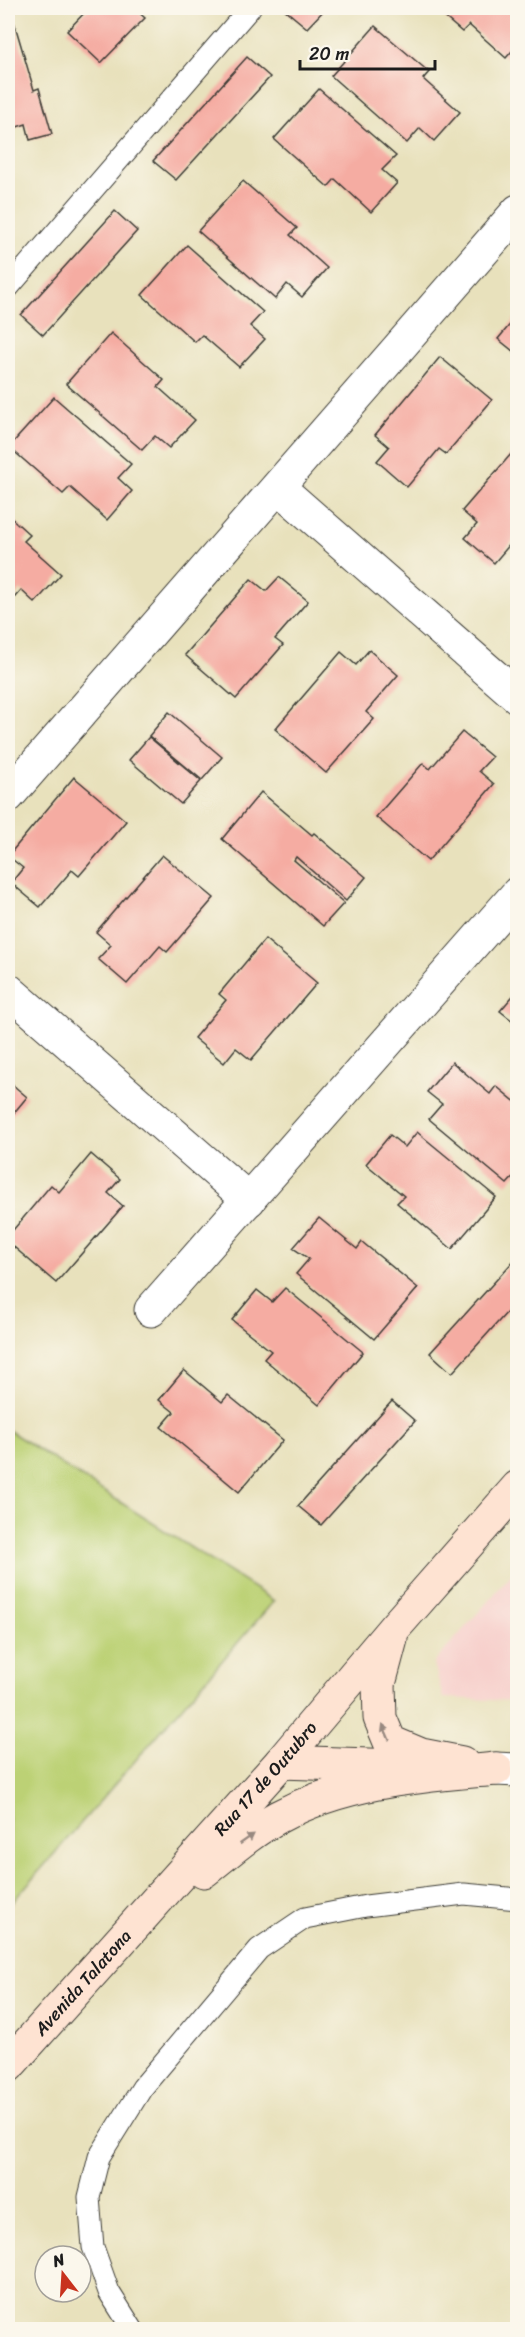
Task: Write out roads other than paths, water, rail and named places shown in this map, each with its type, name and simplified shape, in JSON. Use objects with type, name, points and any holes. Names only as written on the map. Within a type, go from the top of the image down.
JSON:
[{"type":"main road","points":[[507,1770],[421,1755],[390,1743],[380,1718],[379,1684],[394,1628],[518,1487]]},
{"type":"main road","name":"Rua 17 de Outubro","points":[[135,1927],[281,1762],[394,1628]]},
{"type":"main road","points":[[281,1762],[507,1770]]},
{"type":"main road","points":[[135,1927],[232,1849],[276,1818],[311,1801],[395,1779],[507,1770]]},
{"type":"main road","name":"Avenida Talatona","points":[[8,2066],[135,1927]]},
{"type":"street","points":[[8,796],[518,211]]},
{"type":"street","points":[[278,487],[518,697]]},
{"type":"street","points":[[152,1310],[518,893]]},
{"type":"street","points":[[8,990],[249,1200]]},
{"type":"lane","points":[[8,288],[250,8]]},
{"type":"lane","points":[[134,2330],[109,2292],[93,2247],[89,2198],[99,2157],[142,2088],[259,1949],[306,1918],[366,1906],[464,1894],[518,1899]]}]
